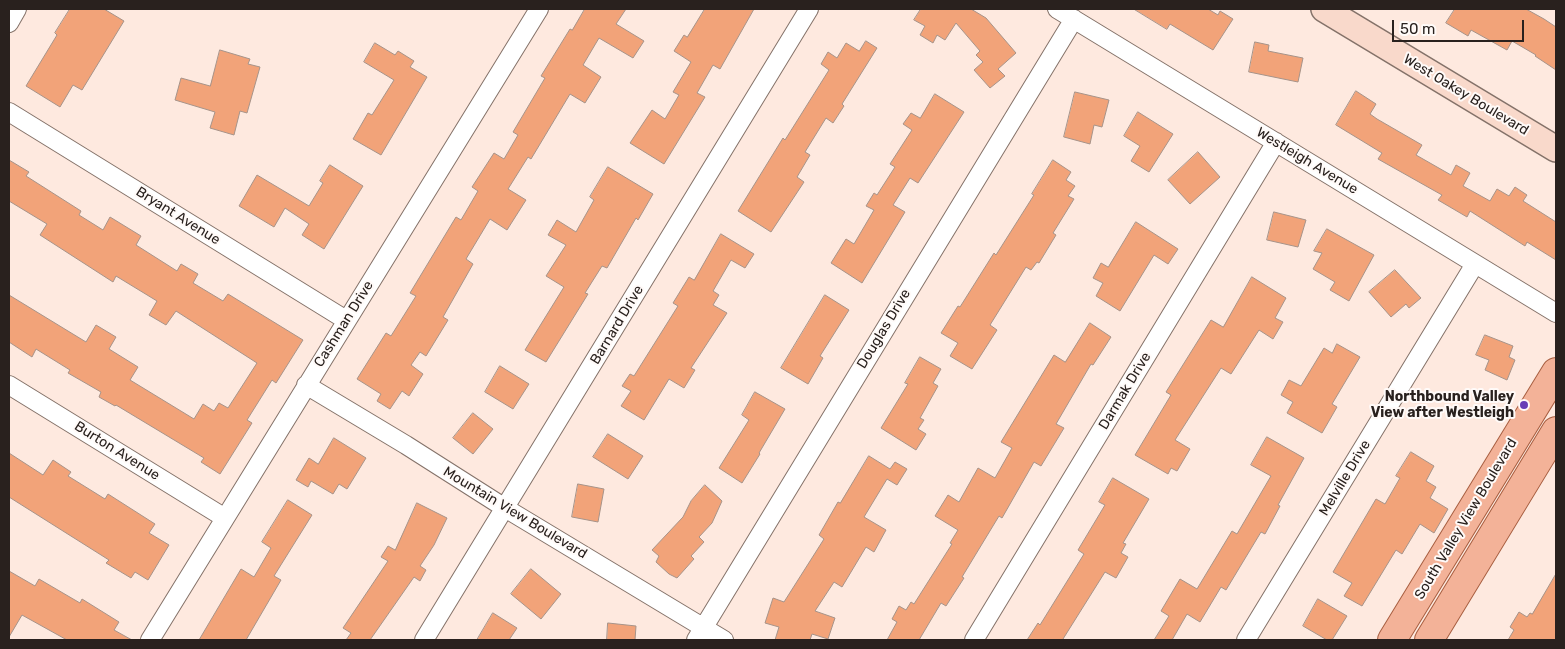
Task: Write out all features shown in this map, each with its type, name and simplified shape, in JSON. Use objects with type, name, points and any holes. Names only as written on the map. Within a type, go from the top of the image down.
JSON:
[{"type":"main road","name":"West Oakey Boulevard","points":[[1324,9],[1556,150]]},
{"type":"main road","name":"South Valley View Boulevard","points":[[1392,640],[1556,372]]},
{"type":"main road","points":[[1429,640],[1556,431]]},
{"type":"street","points":[[9,23],[17,9]]},
{"type":"street","name":"Cashman Drive","points":[[150,640],[539,9]]},
{"type":"street","name":"Barnard Drive","points":[[424,640],[809,9]]},
{"type":"street","name":"Westleigh Avenue","points":[[1057,9],[1556,313]]},
{"type":"street","name":"Douglas Drive","points":[[700,634],[1074,18]]},
{"type":"street","name":"Bryant Avenue","points":[[9,112],[346,320]]},
{"type":"street","name":"Darmak Drive","points":[[974,640],[1276,142]]},
{"type":"street","name":"Melville Drive","points":[[1246,640],[1475,264]]},
{"type":"street","name":"Burton Avenue","points":[[9,385],[225,518]]},
{"type":"street","name":"Mountain View Boulevard","points":[[306,385],[406,445],[700,634],[724,640]]},
{"type":"building","points":[[70,9],[104,9],[124,21],[82,90],[73,85],[60,107],[26,86],[57,35],[55,33]]},
{"type":"building","points":[[585,9],[626,9],[616,24],[644,41],[633,58],[599,38],[583,65],[601,77],[585,103],[570,94],[531,159],[528,157],[508,189],[526,200],[507,230],[490,219],[466,259],[473,264],[443,317],[448,320],[426,356],[420,352],[411,365],[423,374],[409,396],[402,391],[390,409],[377,401],[381,394],[357,379],[386,333],[391,336],[416,296],[410,293],[456,217],[461,220],[478,191],[472,187],[494,153],[504,159],[518,135],[513,132],[545,78],[541,76],[570,29],[572,30]]},
{"type":"building","points":[[705,9],[754,9],[720,69],[713,65],[697,93],[705,97],[664,164],[630,143],[652,110],[665,119],[679,95],[673,92],[691,62],[674,51],[684,35],[687,37]]},
{"type":"building","points":[[921,9],[971,9],[986,18],[1016,53],[998,69],[1005,76],[990,88],[974,70],[983,62],[976,55],[980,51],[956,23],[945,40],[937,35],[933,43],[920,35],[925,26],[914,20]]},
{"type":"building","points":[[1134,9],[1208,9],[1218,15],[1220,11],[1233,19],[1213,50],[1170,24],[1167,29]]},
{"type":"building","points":[[1455,9],[1526,9],[1544,19],[1556,27],[1556,70],[1536,55],[1512,41],[1507,50],[1471,30],[1468,36],[1446,23]]},
{"type":"building","points":[[866,41],[877,48],[842,104],[844,106],[833,123],[826,118],[805,152],[810,155],[797,177],[804,182],[771,232],[738,211],[783,138],[785,140],[829,70],[821,64],[828,52],[837,58],[846,43],[859,51]]},
{"type":"building","points":[[1255,42],[1269,45],[1268,51],[1303,58],[1298,82],[1249,72]]},
{"type":"building","points":[[375,43],[395,55],[398,51],[414,61],[410,67],[427,77],[381,155],[353,139],[368,113],[372,115],[394,80],[364,62]]},
{"type":"building","points":[[220,50],[250,59],[248,64],[260,67],[247,113],[240,111],[234,135],[210,128],[215,112],[175,100],[181,78],[210,86]]},
{"type":"building","points":[[1356,91],[1376,104],[1370,114],[1422,145],[1416,155],[1451,175],[1456,165],[1470,173],[1463,186],[1490,201],[1497,189],[1509,196],[1515,187],[1527,195],[1523,201],[1556,222],[1556,260],[1527,242],[1525,246],[1470,211],[1467,217],[1438,200],[1442,195],[1378,159],[1382,153],[1336,125]]},
{"type":"building","points":[[1075,92],[1109,100],[1102,127],[1094,125],[1090,144],[1064,137]]},
{"type":"building","points":[[935,94],[964,112],[918,183],[910,178],[893,205],[905,212],[862,283],[831,263],[846,239],[854,244],[874,210],[866,206],[874,193],[877,195],[895,167],[890,164],[912,130],[903,124],[911,113],[920,118]]},
{"type":"building","points":[[1138,112],[1173,134],[1149,172],[1131,161],[1140,146],[1124,136]]},
{"type":"building","points":[[1198,152],[1220,177],[1190,204],[1168,180]]},
{"type":"building","points":[[9,160],[29,172],[26,176],[81,211],[79,215],[103,230],[110,217],[141,236],[136,245],[177,271],[181,264],[198,274],[193,283],[223,301],[228,294],[303,340],[276,383],[272,380],[247,420],[252,423],[220,474],[201,462],[204,458],[116,405],[99,397],[101,392],[68,373],[70,370],[36,349],[32,357],[9,342],[9,295],[86,342],[96,325],[116,337],[109,349],[138,367],[130,380],[194,419],[203,404],[214,411],[219,403],[228,408],[257,363],[176,311],[166,325],[149,315],[157,301],[116,276],[113,282],[40,235],[47,224],[9,201]]},
{"type":"building","points":[[1053,160],[1071,172],[1066,180],[1075,186],[1068,196],[1074,199],[1053,233],[1056,235],[1039,263],[1037,262],[1031,270],[1026,267],[990,325],[997,330],[972,369],[950,356],[958,343],[941,333],[994,253],[996,255],[1034,195],[1032,194]]},
{"type":"building","points":[[330,165],[363,186],[324,249],[302,235],[309,224],[285,208],[274,227],[239,206],[257,175],[309,206],[323,183],[320,181]]},
{"type":"building","points":[[608,167],[653,194],[638,220],[636,218],[607,268],[602,266],[585,293],[588,294],[546,362],[525,350],[564,287],[546,276],[566,245],[548,235],[557,220],[576,232],[594,200],[590,197]]},
{"type":"building","points":[[1274,212],[1306,220],[1298,247],[1267,240]]},
{"type":"building","points":[[1136,222],[1178,249],[1168,264],[1154,255],[1120,311],[1096,296],[1103,283],[1093,278],[1101,263],[1108,267]]},
{"type":"building","points":[[1327,229],[1374,255],[1349,301],[1330,290],[1335,282],[1313,269],[1322,253],[1314,251]]},
{"type":"building","points":[[721,234],[754,254],[745,268],[731,260],[713,291],[719,295],[713,305],[727,313],[691,368],[695,370],[684,388],[669,379],[644,420],[621,406],[631,391],[622,386],[630,374],[634,376],[678,306],[673,303],[689,277],[694,280]]},
{"type":"building","points":[[1395,270],[1421,298],[1409,308],[1406,304],[1391,317],[1369,292]]},
{"type":"building","points":[[1252,277],[1286,298],[1275,318],[1283,322],[1273,339],[1259,330],[1231,374],[1221,368],[1175,440],[1190,449],[1177,471],[1171,468],[1168,474],[1135,455],[1171,395],[1166,392],[1211,320],[1223,327]]},
{"type":"building","points":[[825,295],[849,310],[820,356],[823,358],[808,384],[781,368]]},
{"type":"building","points":[[1090,323],[1111,337],[1093,365],[1091,364],[1056,424],[1064,428],[1041,466],[1034,462],[1002,518],[999,516],[946,606],[941,603],[919,640],[887,640],[897,622],[892,619],[899,606],[906,610],[911,602],[914,604],[952,544],[950,543],[958,530],[935,516],[948,495],[959,502],[978,468],[995,478],[1012,448],[1001,442],[1054,355],[1065,362]]},
{"type":"building","points":[[1485,335],[1513,346],[1509,357],[1515,360],[1507,380],[1485,370],[1489,360],[1476,355]]},
{"type":"building","points":[[1337,344],[1360,357],[1332,404],[1337,407],[1322,433],[1287,413],[1293,402],[1281,395],[1289,380],[1301,386],[1324,348],[1332,353]]},
{"type":"building","points":[[920,357],[941,369],[933,383],[938,386],[920,418],[924,420],[918,429],[926,434],[916,450],[881,428],[908,384],[905,383]]},
{"type":"building","points":[[500,366],[529,384],[513,409],[485,392]]},
{"type":"building","points":[[755,392],[785,409],[742,483],[719,468],[749,420],[742,415]]},
{"type":"building","points":[[473,413],[493,429],[473,454],[453,438]]},
{"type":"building","points":[[608,434],[643,456],[628,479],[593,457]]},
{"type":"building","points":[[1267,437],[1304,458],[1278,505],[1280,506],[1265,534],[1261,532],[1226,590],[1221,587],[1200,622],[1187,614],[1172,640],[1154,640],[1169,616],[1161,611],[1180,579],[1197,589],[1232,531],[1237,534],[1271,476],[1251,465]]},
{"type":"building","points":[[334,438],[366,458],[347,489],[339,484],[333,494],[311,481],[308,487],[296,480],[309,458],[318,464]]},
{"type":"building","points":[[1411,452],[1434,466],[1426,481],[1436,487],[1430,498],[1448,509],[1434,533],[1420,524],[1402,554],[1396,550],[1362,606],[1344,596],[1352,583],[1333,572],[1376,499],[1385,504],[1400,478],[1396,476]]},
{"type":"building","points":[[9,453],[43,475],[53,460],[71,472],[68,476],[105,499],[108,494],[155,524],[149,533],[169,545],[148,580],[135,572],[131,578],[106,563],[109,560],[9,497]]},
{"type":"building","points":[[869,456],[890,469],[895,462],[907,469],[897,485],[887,479],[864,517],[886,530],[874,552],[866,547],[842,587],[834,582],[815,611],[835,618],[828,639],[812,634],[810,640],[775,640],[779,627],[765,623],[773,598],[784,602],[824,539],[819,535],[838,502],[840,503]]},
{"type":"building","points":[[1113,478],[1149,499],[1123,543],[1126,544],[1121,553],[1128,557],[1116,578],[1105,572],[1063,639],[1065,640],[1027,640],[1038,623],[1040,625],[1084,554],[1078,550],[1105,505],[1099,502]]},
{"type":"building","points":[[578,484],[604,489],[598,522],[572,517]]},
{"type":"building","points":[[705,485],[722,501],[712,523],[699,537],[704,542],[691,556],[694,559],[677,578],[669,574],[656,562],[659,556],[652,550],[683,517],[691,501]]},
{"type":"building","points":[[288,500],[312,515],[274,576],[281,580],[246,640],[199,640],[241,569],[254,577],[271,548],[262,542]]},
{"type":"building","points":[[417,503],[447,518],[434,545],[420,566],[426,570],[420,581],[414,577],[370,640],[346,640],[351,633],[343,628],[388,561],[381,557],[388,546],[395,550]]},
{"type":"building","points":[[531,569],[561,594],[541,619],[511,594]]},
{"type":"building","points":[[9,571],[35,586],[39,579],[80,603],[82,599],[119,622],[114,630],[132,640],[67,640],[22,615],[9,637]]},
{"type":"building","points":[[1556,574],[1556,640],[1508,640],[1514,630],[1510,627],[1519,612],[1527,617],[1530,613],[1532,614]]},
{"type":"building","points":[[1318,599],[1347,616],[1332,640],[1327,640],[1303,626]]},
{"type":"building","points":[[493,613],[517,628],[509,640],[477,640]]},
{"type":"building","points":[[608,623],[636,626],[635,640],[607,640]]},
{"type":"place","name":"Northbound Valley View after Westleigh","points":[[1524,405]]}]
